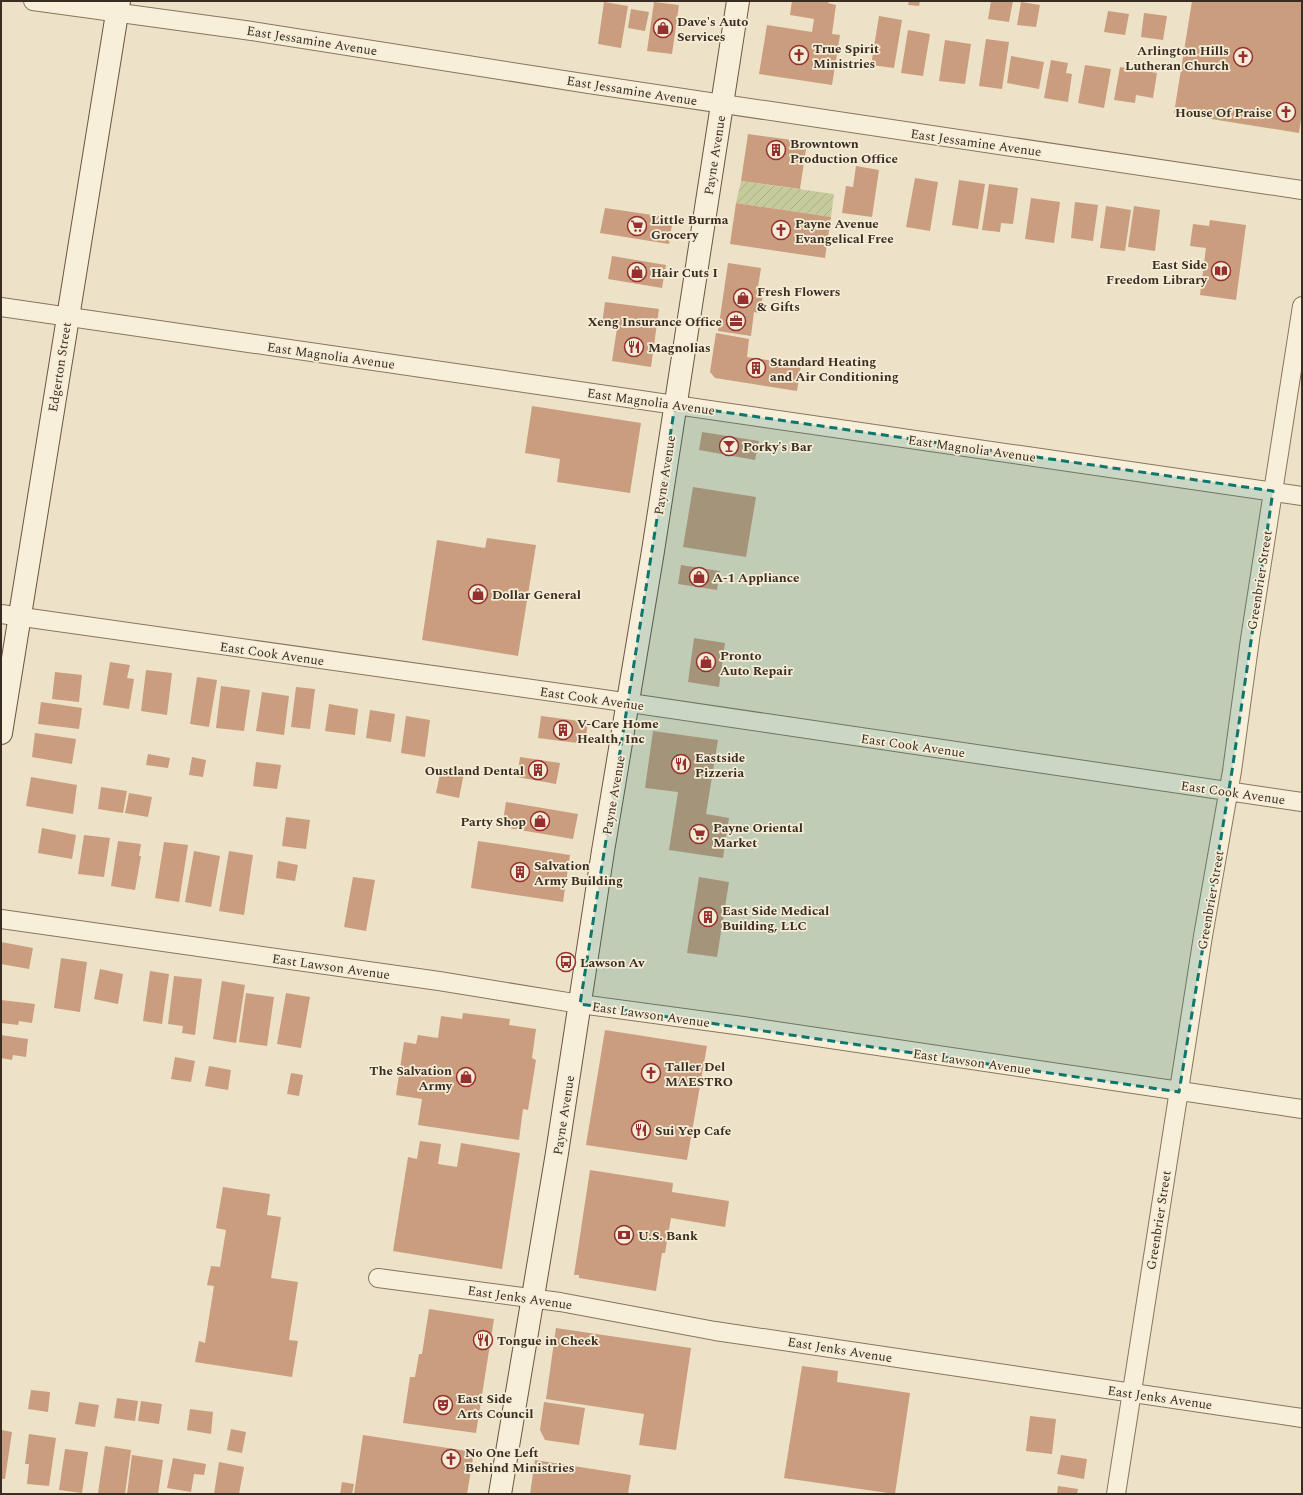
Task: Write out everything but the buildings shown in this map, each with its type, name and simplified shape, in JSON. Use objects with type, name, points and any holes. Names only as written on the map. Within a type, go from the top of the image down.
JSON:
[{"type":"street","name":"East Jessamine Avenue","points":[[33,1],[118,7],[252,31],[722,104],[1302,190]]},
{"type":"street","name":"Payne Avenue","points":[[500,1494],[628,703],[738,1]]},
{"type":"street","name":"Edgerton Street","points":[[1,733],[10,616],[67,317],[118,7]]},
{"type":"street","name":"Greenbrier Street","points":[[1116,1494],[1130,1393],[1203,936],[1229,791],[1250,639],[1302,306]]},
{"type":"street","name":"East Magnolia Avenue","points":[[1,307],[1302,496]]},
{"type":"street","name":"East Cook Avenue","points":[[10,616],[628,703],[1302,802]]},
{"type":"street","name":"East Lawson Avenue","points":[[1,919],[439,981],[580,1004],[743,1026],[1179,1092],[1302,1109]]},
{"type":"street","name":"East Jenks Avenue","points":[[378,1278],[532,1298],[715,1330],[1302,1418]]},
{"type":"highlighted area","points":[[675,405],[1273,491],[1232,771],[1179,1092],[580,1004]]},
{"type":"green space","points":[[741,181],[834,194],[831,217],[736,203]]},
{"type":"place","name":"Dave's Auto Services","points":[[663,28]]},
{"type":"place","name":"True Spirit Ministries","points":[[799,55]]},
{"type":"place","name":"Arlington Hills Lutheran Church","points":[[1243,57]]},
{"type":"place","name":"House Of Praise","points":[[1286,112]]},
{"type":"place","name":"Browntown Production Office","points":[[776,150]]},
{"type":"place","name":"Little Burma Grocery","points":[[637,226]]},
{"type":"place","name":"Payne Avenue Evangelical Free","points":[[781,230]]},
{"type":"place","name":"East Side Freedom Library","points":[[1221,271]]},
{"type":"place","name":"Hair Cuts I","points":[[637,272]]},
{"type":"place","name":"Fresh Flowers & Gifts","points":[[743,298]]},
{"type":"place","name":"Xeng Insurance Office","points":[[736,321]]},
{"type":"place","name":"Magnolias","points":[[634,347]]},
{"type":"place","name":"Standard Heating and Air Conditioning","points":[[756,368]]},
{"type":"place","name":"Porky's Bar","points":[[729,446]]},
{"type":"place","name":"A-1 Appliance","points":[[699,577]]},
{"type":"place","name":"Dollar General","points":[[478,594]]},
{"type":"place","name":"Pronto Auto Repair","points":[[706,662]]},
{"type":"place","name":"V-Care Home Health, Inc","points":[[563,730]]},
{"type":"place","name":"Eastside Pizzeria","points":[[681,764]]},
{"type":"place","name":"Oustland Dental","points":[[538,770]]},
{"type":"place","name":"Party Shop","points":[[540,821]]},
{"type":"place","name":"Payne Oriental Market","points":[[699,834]]},
{"type":"place","name":"Salvation Army Building","points":[[520,872]]},
{"type":"place","name":"East Side Medical Building, LLC","points":[[708,917]]},
{"type":"place","name":"Lawson Av","points":[[566,962]]},
{"type":"place","name":"Taller Del MAESTRO","points":[[651,1073]]},
{"type":"place","name":"The Salvation Army","points":[[466,1077]]},
{"type":"place","name":"Sui Yep Cafe","points":[[641,1130]]},
{"type":"place","name":"U.S. Bank","points":[[624,1235]]},
{"type":"place","name":"Tongue in Cheek","points":[[483,1340]]},
{"type":"place","name":"East Side Arts Council","points":[[443,1405]]},
{"type":"place","name":"No One Left Behind Ministries","points":[[451,1459]]}]
